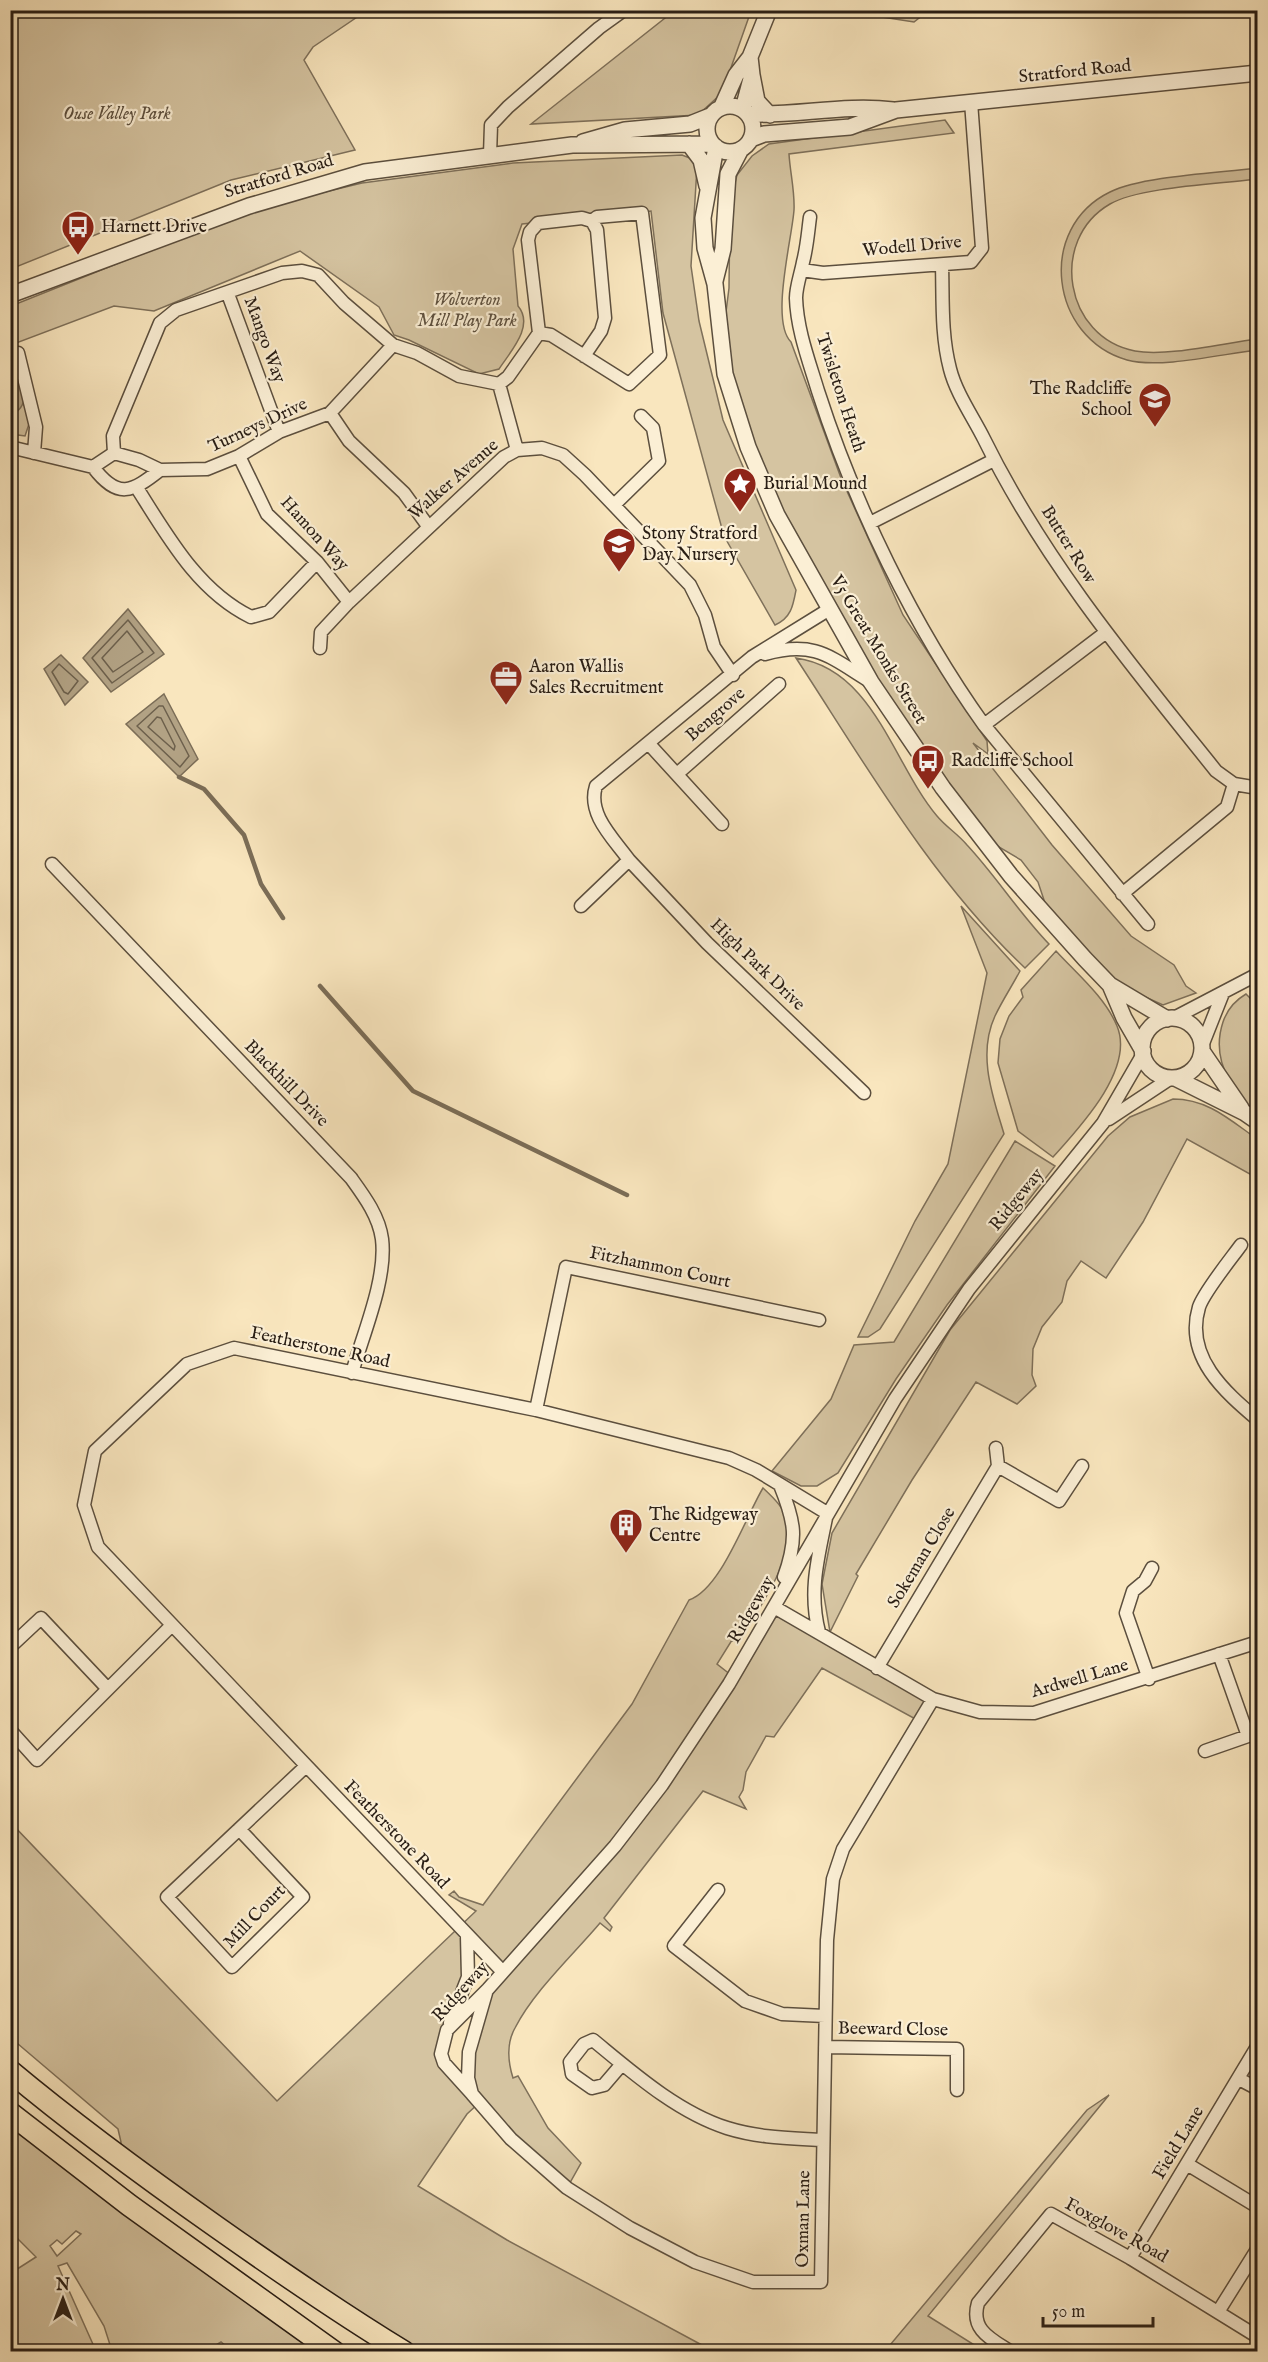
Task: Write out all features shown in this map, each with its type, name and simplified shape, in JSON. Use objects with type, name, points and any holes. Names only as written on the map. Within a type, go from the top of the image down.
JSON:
[{"type":"highway","points":[[10,2071],[53,2107],[147,2178],[339,2313],[404,2352]]},
{"type":"highway","points":[[10,2113],[129,2205],[334,2352]]},
{"type":"street","points":[[490,155],[491,125],[508,107],[599,28],[624,10]]},
{"type":"street","points":[[716,111],[737,106],[745,112],[753,126],[746,144],[728,152],[714,146],[706,130],[716,111],[736,75],[750,57],[769,10]]},
{"type":"street","points":[[750,57],[757,101],[770,115]]},
{"type":"street","name":"Stratford Road","points":[[745,112],[770,115],[868,107],[896,110],[1257,73]]},
{"type":"street","points":[[745,112],[752,75]]},
{"type":"street","name":"Wodell Drive","points":[[802,270],[823,273],[970,262],[982,248],[970,102]]},
{"type":"street","name":"Stratford Road","points":[[746,144],[764,134],[850,127],[896,110]]},
{"type":"street","name":"Stratford Road","points":[[572,145],[610,133],[690,124],[716,111]]},
{"type":"street","points":[[689,144],[701,160],[708,189]]},
{"type":"street","name":"Stratford Road","points":[[10,295],[249,206],[365,172],[572,145],[689,144],[714,146]]},
{"type":"street","name":"V5 Great Monks Street","points":[[714,284],[723,249],[728,174],[746,144]]},
{"type":"street","name":"V5 Great Monks Street","points":[[714,146],[703,218],[705,248],[714,284],[725,374],[748,447],[777,514],[828,610],[871,682],[943,788],[1049,920],[1084,959],[1110,985],[1170,1019]]},
{"type":"street","points":[[539,333],[551,335],[629,384],[660,355],[642,213],[597,217],[592,221]]},
{"type":"street","name":"Twisleton Heath","points":[[810,217],[796,296],[802,338],[837,449],[870,523],[903,590],[955,681],[984,725],[1148,924]]},
{"type":"street","points":[[499,384],[508,376],[539,333],[528,240],[530,232],[538,223],[582,218],[592,221],[597,230],[604,318],[601,331],[584,356]]},
{"type":"street","name":"Butter Row","points":[[942,264],[945,347],[951,372],[994,460],[1059,568],[1105,633],[1215,771],[1234,784],[1257,788]]},
{"type":"street","points":[[93,467],[114,453],[113,436],[160,323],[176,310],[228,294],[282,273],[302,271],[318,275],[344,303],[393,345],[417,353],[459,376],[499,384]]},
{"type":"street","name":"Mango Way","points":[[228,294],[279,432]]},
{"type":"street","name":"Turneys Drive","points":[[114,453],[139,460],[160,470],[207,469],[239,456],[279,432],[330,413],[393,345]]},
{"type":"street","points":[[18,353],[36,427],[34,453]]},
{"type":"street","points":[[499,384],[517,450]]},
{"type":"street","points":[[330,413],[349,441],[404,493],[428,526]]},
{"type":"street","points":[[614,505],[659,461],[653,428],[641,416]]},
{"type":"street","points":[[10,447],[93,467],[105,482],[122,489],[137,488],[160,470]]},
{"type":"street","name":"Walker Avenue","points":[[320,648],[321,632],[349,602],[504,457],[517,450],[542,448],[563,455],[690,585],[705,615],[714,647],[734,675]]},
{"type":"street","name":"Hamon Way","points":[[239,456],[267,514],[317,562],[349,602]]},
{"type":"street","points":[[870,523],[994,460]]},
{"type":"street","points":[[137,488],[181,558],[228,606],[251,617],[269,612],[317,562]]},
{"type":"street","name":"High Park Drive","points":[[828,610],[752,657],[734,675],[596,786],[593,796],[594,811],[629,860],[707,943],[864,1093]]},
{"type":"street","points":[[984,725],[1105,633]]},
{"type":"street","name":"High Park Drive","points":[[752,657],[789,647],[821,651],[871,682]]},
{"type":"street","name":"Bengrove","points":[[677,774],[779,684]]},
{"type":"street","points":[[650,744],[722,824]]},
{"type":"street","points":[[1122,894],[1227,807],[1234,784]]},
{"type":"street","points":[[581,906],[629,860]]},
{"type":"street","name":"Blackhill Drive","points":[[52,864],[351,1178],[367,1200],[382,1238],[383,1264],[352,1373]]},
{"type":"street","points":[[1257,974],[1170,1019],[1159,1022],[1146,1034],[1143,1053],[1153,1071],[1173,1078],[1245,1113],[1257,1122]]},
{"type":"street","name":"V5 Great Monks Street","points":[[1110,985],[1143,1053]]},
{"type":"street","points":[[1173,1078],[1183,1076],[1196,1066],[1223,993]]},
{"type":"street","points":[[1170,1019],[1181,1020],[1196,1030],[1202,1049],[1245,1113]]},
{"type":"street","name":"Ridgeway","points":[[472,2094],[444,2063],[441,2054],[447,2030],[488,1989],[615,1846],[662,1785],[741,1665],[827,1513],[896,1399],[969,1288],[1103,1123],[1143,1053]]},
{"type":"street","name":"Ridgeway","points":[[1103,1123],[1173,1078]]},
{"type":"street","points":[[1240,1245],[1199,1307],[1197,1339],[1207,1370],[1228,1395],[1257,1420]]},
{"type":"street","name":"Fitzhammon Court","points":[[536,1410],[566,1267],[819,1320]]},
{"type":"street","name":"Featherstone Road","points":[[503,1972],[305,1767],[98,1546],[84,1505],[95,1451],[187,1364],[234,1348],[536,1410],[729,1458],[827,1513]]},
{"type":"street","points":[[996,1448],[998,1466],[1059,1501],[1082,1466]]},
{"type":"street","name":"Sokeman Close","points":[[877,1668],[998,1466]]},
{"type":"street","points":[[774,1606],[794,1548],[792,1514],[780,1485]]},
{"type":"street","points":[[819,1632],[813,1599],[815,1572],[827,1513]]},
{"type":"street","points":[[1149,1679],[1126,1613],[1133,1591],[1145,1581],[1152,1568]]},
{"type":"street","name":"Ardwell Lane","points":[[774,1606],[933,1699],[980,1712],[1034,1713],[1149,1679],[1257,1642]]},
{"type":"street","points":[[10,1647],[41,1618],[108,1689]]},
{"type":"street","points":[[10,1730],[38,1760],[172,1625]]},
{"type":"street","points":[[1205,1751],[1253,1734],[1219,1654]]},
{"type":"street","name":"Oxman Lane","points":[[472,2094],[511,2139],[567,2188],[630,2228],[695,2262],[753,2282],[821,2282],[826,1940],[833,1879],[843,1849],[933,1699]]},
{"type":"street","name":"Mill Court","points":[[239,1829],[303,1898],[232,1967],[167,1897],[239,1829],[305,1767]]},
{"type":"street","points":[[718,1890],[674,1946],[745,2001],[782,2014],[825,2016]]},
{"type":"street","points":[[447,2030],[468,1977],[467,1936]]},
{"type":"street","points":[[472,2094],[468,2078],[469,2052],[488,1989]]},
{"type":"street","name":"Field Lane","points":[[1130,2258],[1239,2079],[1257,2045]]},
{"type":"street","name":"Beeward Close","points":[[825,2047],[957,2049],[957,2090]]},
{"type":"street","points":[[622,2064],[681,2106],[725,2127],[765,2137],[823,2140]]},
{"type":"street","points":[[1239,2079],[1257,2089]]},
{"type":"street","points":[[1187,2164],[1257,2207]]},
{"type":"street","name":"Foxglove Road","points":[[1011,2352],[984,2335],[976,2325],[974,2315],[978,2303],[1051,2214],[1130,2258],[1257,2337]]},
{"type":"street","points":[[1218,2312],[1257,2248]]},
{"type":"green space","name":"Ouse Valley Park","points":[[11,10],[366,11],[313,47],[304,60],[355,150],[231,180],[11,269]]},
{"type":"green space","points":[[674,11],[751,11],[722,93],[698,115],[531,124]]},
{"type":"green space","points":[[843,11],[928,11],[914,22]]},
{"type":"green space","points":[[945,120],[954,133],[789,154],[794,210],[782,299],[785,331],[841,478],[903,615],[987,741],[988,754],[973,743],[1052,845],[1131,936],[1174,965],[1186,986],[1196,993],[1163,1005],[1114,983],[1049,915],[1038,882],[1021,860],[987,840],[920,751],[835,613],[770,487],[736,390],[724,328],[729,288],[730,202],[737,175],[752,156],[769,144]]},
{"type":"green space","name":"Wolverton Mill Play Park","points":[[682,155],[695,160],[697,167],[691,266],[699,321],[723,420],[796,590],[788,615],[775,625],[724,536],[663,313],[651,211],[522,224],[513,249],[518,306],[523,314],[524,322],[522,330],[519,339],[499,369],[479,374],[394,335],[379,307],[300,251],[154,311],[114,306],[11,345],[11,306],[254,209],[362,183],[513,163]]},
{"type":"green space","points":[[1257,168],[1257,179],[1160,190],[1123,198],[1110,204],[1090,220],[1078,240],[1072,263],[1073,286],[1080,308],[1093,328],[1111,342],[1135,351],[1163,352],[1257,339],[1257,350],[1173,362],[1141,362],[1127,360],[1101,348],[1081,330],[1068,307],[1062,281],[1063,255],[1071,230],[1086,209],[1110,192],[1141,182]]},
{"type":"green space","points":[[10,352],[14,358],[29,424],[25,436],[11,434],[13,362]]},
{"type":"green space","points":[[796,658],[823,666],[845,680],[863,699],[937,816],[978,857],[1049,944],[1025,968],[991,934],[930,859],[874,780]]},
{"type":"green space","points":[[961,906],[1020,971],[995,1016],[987,1046],[989,1076],[1004,1134],[880,1329],[868,1337],[858,1337],[915,1221],[948,1164],[987,973]]},
{"type":"green space","points":[[1056,951],[1105,1005],[1117,1026],[1121,1043],[1112,1078],[1102,1096],[1090,1114],[1053,1157],[1018,1131],[998,1063],[1000,1039],[1009,1016],[1023,997],[1021,990]]},
{"type":"green space","points":[[1246,994],[1257,1005],[1257,1113],[1231,1083],[1225,1072],[1219,1048],[1223,1022],[1227,1014]]},
{"type":"green space","points":[[1173,1099],[1186,1100],[1208,1107],[1257,1139],[1257,1178],[1187,1139],[1143,1222],[1106,1278],[1081,1261],[1067,1281],[1062,1302],[1042,1327],[1033,1349],[1032,1375],[1036,1386],[1017,1404],[976,1382],[912,1480],[856,1574],[858,1576],[830,1632],[822,1584],[832,1533],[950,1330],[1108,1136],[1130,1117]]},
{"type":"green space","points":[[1015,1141],[1055,1166],[947,1305],[896,1379],[838,1473],[817,1486],[801,1486],[772,1471],[831,1399],[854,1345],[894,1342]]},
{"type":"green space","points":[[763,1488],[782,1509],[789,1525],[786,1553],[772,1586],[754,1618],[738,1643],[732,1640],[717,1664],[731,1675],[774,1607],[933,1699],[919,1721],[822,1668],[774,1737],[766,1736],[746,1772],[743,1790],[739,1797],[746,1809],[703,1791],[604,1918],[612,1927],[610,1931],[600,1923],[532,2000],[512,2034],[509,2047],[510,2066],[513,2078],[518,2076],[548,2128],[581,2163],[567,2188],[479,2103],[467,2114],[418,2186],[507,2240],[713,2351],[404,2351],[120,2158],[121,2142],[118,2129],[11,2038],[10,1822],[277,2101],[476,1911],[449,1895],[454,1891],[459,1897],[483,1905],[632,1704],[689,1600],[701,1593],[722,1568]],"holes":[[[468,1937],[503,1972],[475,2026],[471,2093],[441,2054],[470,1949]]]},
{"type":"green space","points":[[1109,2095],[928,2316],[984,2351],[885,2351],[1087,2110]]},
{"type":"green space","points":[[10,2113],[334,2351],[232,2351],[221,2342],[206,2351],[112,2351],[104,2326],[67,2263],[58,2266],[96,2351],[11,2351],[11,2273],[36,2257],[11,2232]],"holes":[[[76,2231],[81,2234],[57,2256],[50,2246],[57,2240],[62,2244]]]},
{"type":"water","points":[[11,361],[22,384],[24,398],[22,405],[11,415]]},
{"type":"water","points":[[128,609],[164,654],[111,692],[83,658]]},
{"type":"water","points":[[61,655],[88,682],[65,705],[44,669]]},
{"type":"water","points":[[164,694],[198,759],[179,777],[126,724]]},
{"type":"waterway","points":[[179,777],[204,789],[244,835],[261,884],[283,918]]},
{"type":"waterway","points":[[320,986],[413,1091],[627,1195]]},
{"type":"place","name":"Harnett Drive","points":[[78,256]]},
{"type":"place","name":"The Radcliffe School","points":[[1155,428]]},
{"type":"place","name":"Burial Mound","points":[[740,513]]},
{"type":"place","name":"Stony Stratford Day Nursery","points":[[619,573]]},
{"type":"place","name":"Aaron Wallis Sales Recruitment","points":[[506,706]]},
{"type":"place","name":"Radcliffe School","points":[[928,790]]},
{"type":"place","name":"The Ridgeway Centre","points":[[626,1554]]}]
